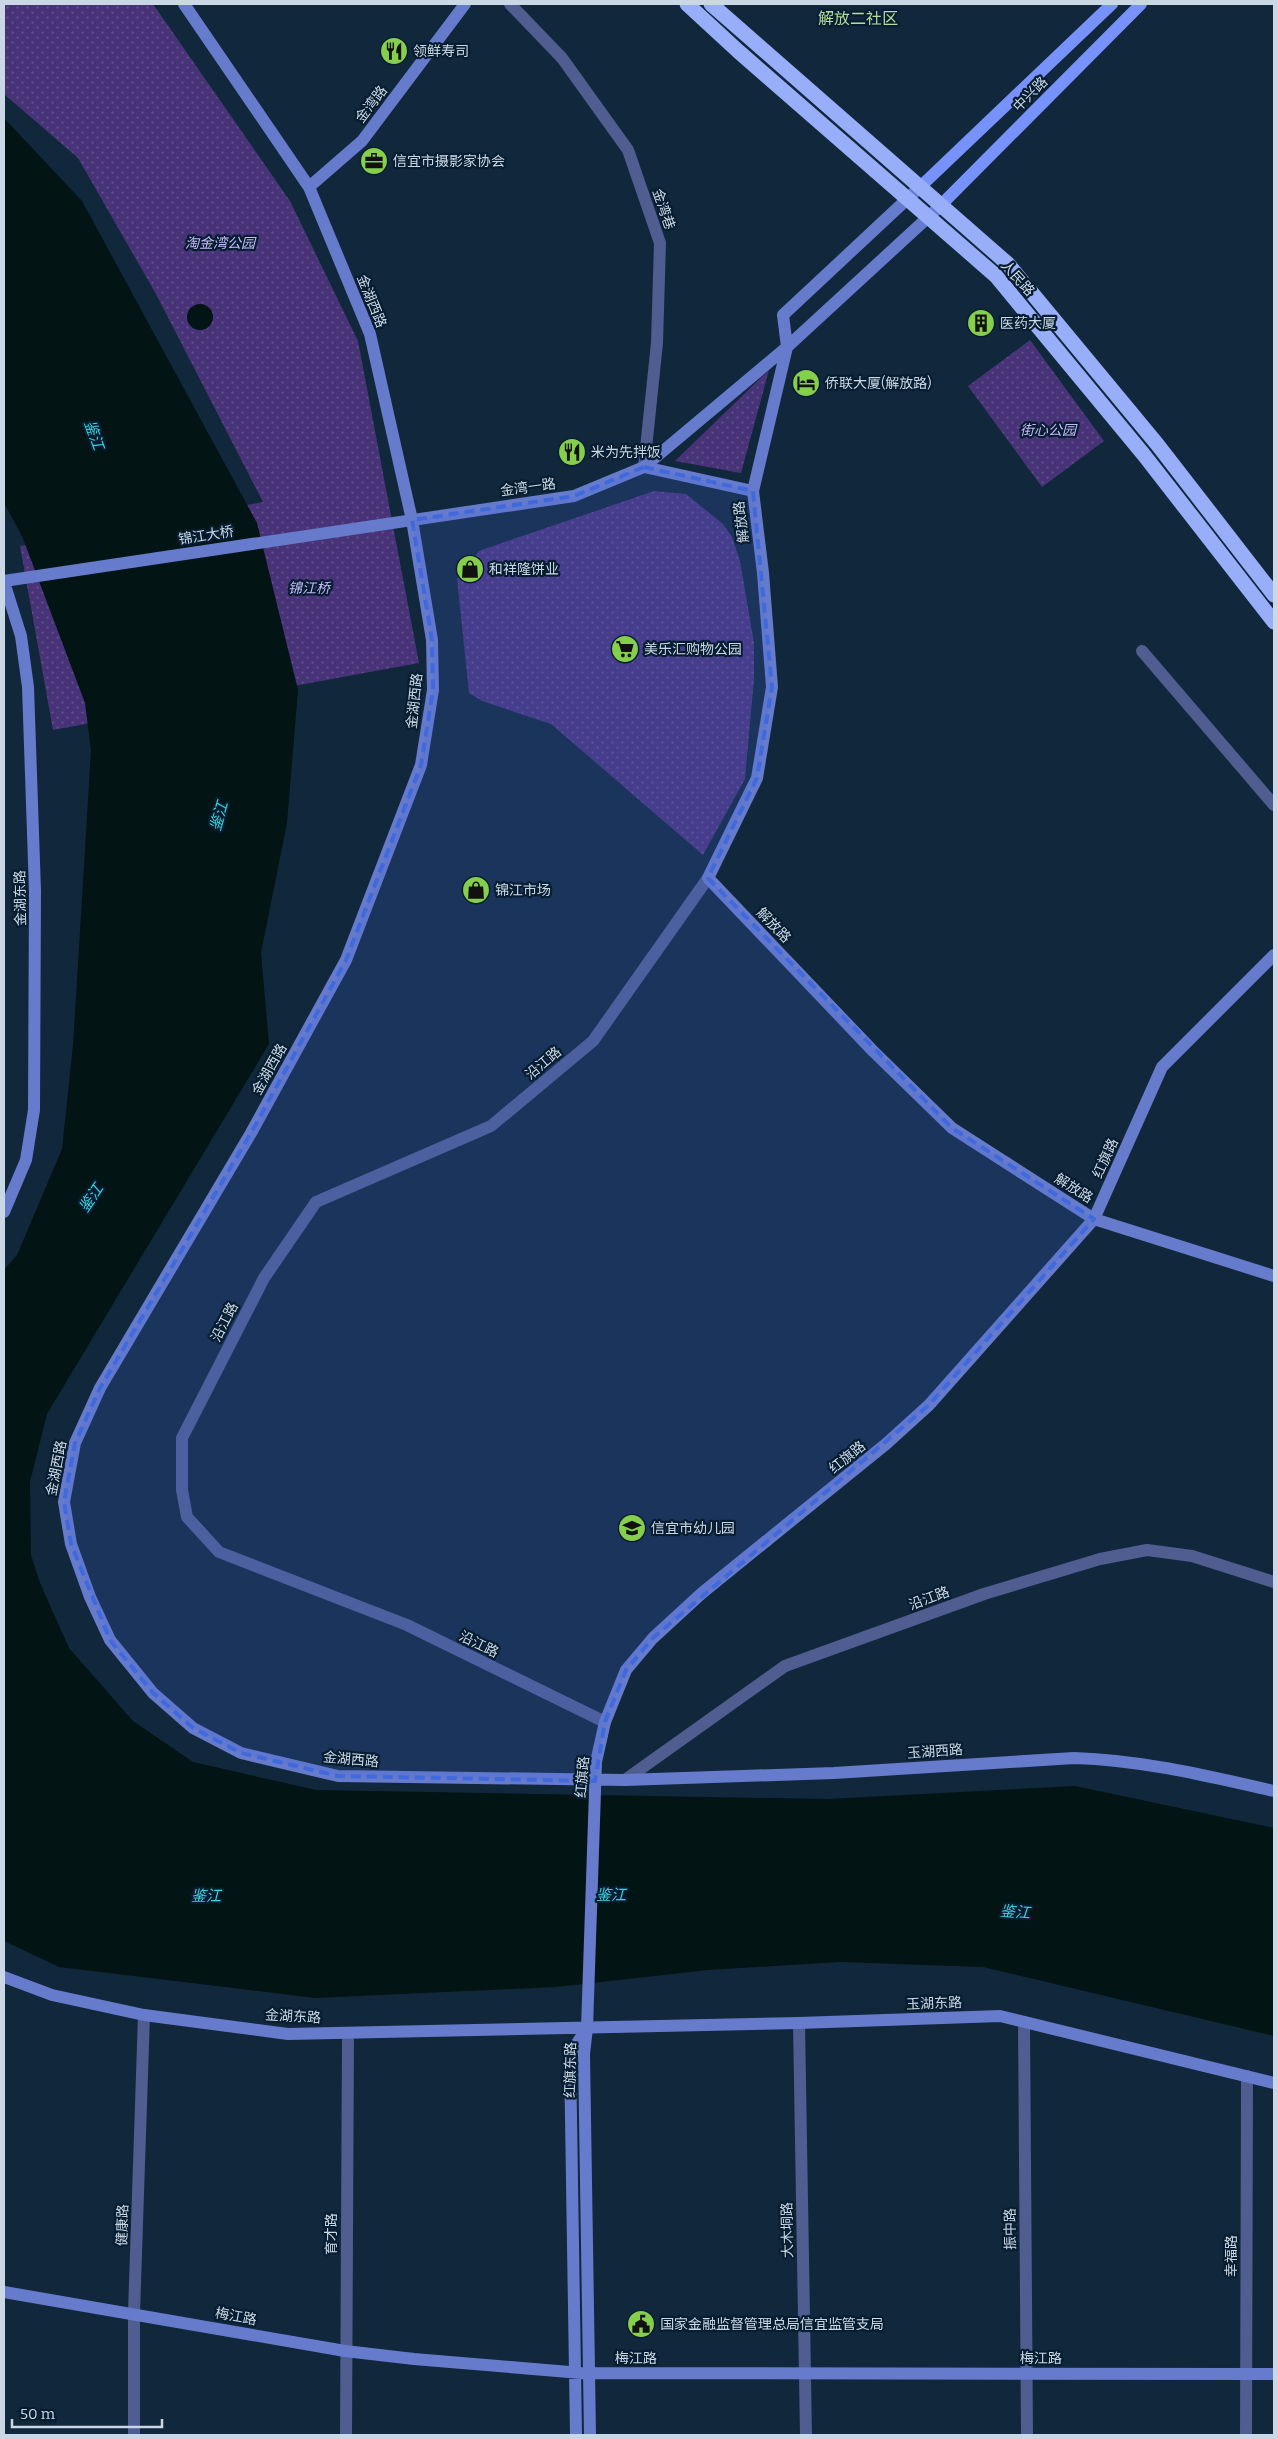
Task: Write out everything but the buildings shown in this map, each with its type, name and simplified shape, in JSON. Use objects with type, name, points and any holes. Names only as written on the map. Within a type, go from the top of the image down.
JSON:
[{"type":"highway","name":"人民路","points":[[687,4],[996,276],[1144,454],[1274,622]]},
{"type":"highway","name":"人民路","points":[[711,4],[1008,264],[1157,444],[1274,595]]},
{"type":"main road","name":"金湖西路","points":[[184,4],[309,187],[370,334],[412,520],[432,640],[433,690],[421,765],[346,960],[251,1133],[100,1388],[75,1443],[64,1502],[71,1544],[90,1597],[110,1640],[153,1693],[193,1728],[241,1753],[338,1776],[595,1780]]},
{"type":"main road","name":"金湾路","points":[[309,187],[362,141],[465,4]]},
{"type":"main road","name":"中兴路","points":[[919,188],[1112,4]]},
{"type":"main road","name":"中兴路","points":[[940,206],[1141,4]]},
{"type":"main road","name":"解放路","points":[[919,188],[783,315],[787,347],[753,491],[763,573],[772,687],[758,778],[708,878],[872,1051],[952,1128],[1094,1219],[1274,1276]]},
{"type":"main road","points":[[787,347],[940,206]]},
{"type":"main road","name":"金湾一路","points":[[412,520],[574,496],[644,468],[787,347]]},
{"type":"main road","points":[[644,468],[753,491]]},
{"type":"main road","name":"锦江大桥","points":[[4,582],[412,520]]},
{"type":"main road","name":"金湖东路","points":[[4,582],[21,636],[28,687],[35,941],[34,1110],[26,1160],[4,1212]]},
{"type":"main road","name":"红旗路","points":[[587,2028],[596,1762],[605,1722],[626,1670],[653,1638],[702,1593],[886,1444],[929,1405],[1094,1219],[1162,1067],[1274,955]]},
{"type":"main road","name":"玉湖西路","points":[[595,1780],[834,1774],[1074,1758],[1114,1759],[1210,1776],[1274,1791]]},
{"type":"main road","name":"金湖东路","points":[[4,1977],[52,1995],[144,2015],[288,2034],[587,2028]]},
{"type":"main road","name":"玉湖东路","points":[[587,2028],[1000,2016],[1274,2083]]},
{"type":"main road","name":"红旗东路","points":[[576,2435],[570,2054],[587,2028]]},
{"type":"main road","name":"红旗东路","points":[[587,2028],[584,2054],[590,2435]]},
{"type":"main road","name":"梅江路","points":[[4,2292],[345,2351],[414,2359],[589,2373],[1274,2374]]},
{"type":"street","name":"金湾巷","points":[[510,4],[562,58],[628,150],[660,243],[657,343],[644,468]]},
{"type":"street","points":[[1142,651],[1274,805]]},
{"type":"street","name":"沿江路","points":[[605,1722],[407,1625],[219,1552],[187,1517],[182,1490],[182,1438],[264,1278],[316,1202],[490,1126],[593,1041],[708,878]]},
{"type":"street","name":"沿江路","points":[[626,1780],[785,1666],[984,1594],[1082,1564],[1147,1550],[1192,1556],[1274,1582]]},
{"type":"street","name":"健康路","points":[[134,2435],[134,2314],[144,2015]]},
{"type":"street","name":"振中路","points":[[1024,2022],[1027,2435]]},
{"type":"street","name":"大木垌路","points":[[799,2023],[806,2435]]},
{"type":"street","name":"育才路","points":[[346,2435],[348,2033]]},
{"type":"street","name":"幸福路","points":[[1246,2435],[1247,2076]]},
{"type":"highlighted area","points":[[644,467],[753,491],[772,687],[757,778],[708,878],[952,1128],[1094,1219],[929,1405],[653,1638],[626,1670],[605,1722],[595,1781],[338,1776],[241,1753],[193,1728],[153,1693],[110,1640],[71,1544],[64,1502],[75,1443],[100,1388],[251,1133],[346,960],[421,765],[433,690],[432,640],[412,520],[574,496]]},
{"type":"green space","points":[[4,4],[153,4],[290,201],[358,341],[419,663],[53,730],[20,546],[263,502],[156,294],[78,158],[4,94]]},
{"type":"green space","name":"街心公园","points":[[1030,340],[1104,441],[1042,487],[968,386]]},
{"type":"green space","points":[[769,370],[741,473],[675,461]]},
{"type":"green space","points":[[654,491],[686,494],[723,524],[732,537],[740,561],[754,643],[754,679],[745,779],[703,855],[551,724],[482,701],[469,693],[457,579],[479,551]]},
{"type":"water","name":"鉴江","points":[[4,118],[82,201],[257,523],[298,690],[287,823],[261,953],[269,1044],[47,1414],[30,1482],[31,1555],[40,1583],[69,1648],[133,1721],[193,1762],[316,1790],[828,1799],[1075,1786],[1274,1828],[1274,2036],[983,1967],[840,1962],[708,1970],[556,1987],[315,1998],[59,1967],[4,1941],[4,1270],[17,1255],[62,1149],[73,1045],[91,751],[85,703],[22,536],[4,503]]},
{"type":"water","points":[[200,304],[209,308],[213,317],[209,326],[200,330],[191,326],[187,317],[191,308]]},
{"type":"place","name":"领鲜寿司","points":[[394,51]]},
{"type":"place","name":"信宜市摄影家协会","points":[[374,161]]},
{"type":"place","name":"医药大厦","points":[[981,323]]},
{"type":"place","name":"侨联大厦(解放路)","points":[[806,383]]},
{"type":"place","name":"米为先拌饭","points":[[572,452]]},
{"type":"place","name":"和祥隆饼业","points":[[470,569]]},
{"type":"place","name":"美乐汇购物公园","points":[[625,649]]},
{"type":"place","name":"锦江市场","points":[[476,890]]},
{"type":"place","name":"信宜市幼儿园","points":[[632,1528]]},
{"type":"place","name":"国家金融监督管理总局信宜监管支局","points":[[641,2324]]},
{"type":"district","name":"解放二社区","points":[[858,18]]},
{"type":"park label","name":"淘金湾公园","points":[[220,243]]},
{"type":"park label","name":"锦江桥","points":[[309,588]]}]
